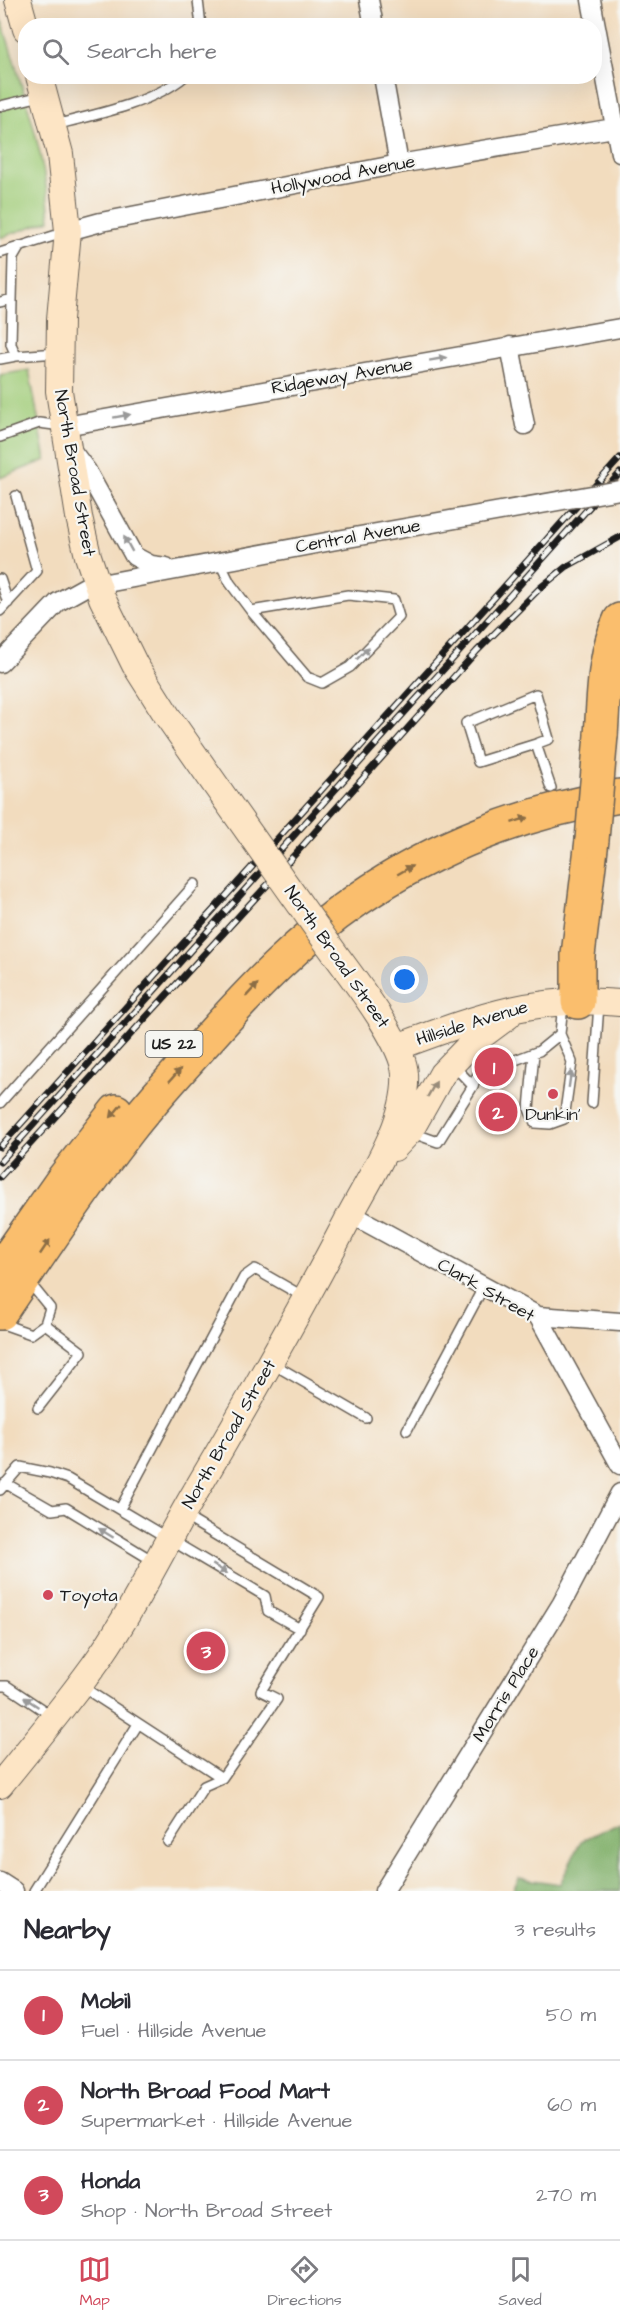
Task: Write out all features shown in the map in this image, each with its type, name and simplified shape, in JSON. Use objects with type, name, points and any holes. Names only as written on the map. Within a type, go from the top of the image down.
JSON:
[{"type":"highway","points":[[590,1002],[578,955],[592,840],[607,663],[612,639],[620,621]]},
{"type":"highway","name":"US 22","points":[[0,1313],[12,1272],[63,1179],[108,1120],[224,988],[283,931],[363,870],[417,839],[472,813],[551,788],[620,773]]},
{"type":"highway","name":"US 22","points":[[12,1272],[170,1081],[258,984],[315,932],[383,883],[465,841],[544,813],[620,796]]},
{"type":"main road","points":[[18,0],[23,18]]},
{"type":"main road","name":"North Broad Street","points":[[0,1785],[54,1718],[113,1636],[271,1363],[392,1132],[403,1100],[405,1073],[397,1047],[328,944],[143,680],[118,633],[96,583],[79,518],[59,391],[60,319],[68,231],[60,154],[41,86]]},
{"type":"main road","name":"Hillside Avenue","points":[[397,1047],[486,1016],[525,1006],[590,1002]]},
{"type":"main road","points":[[374,1170],[410,1131],[435,1084],[452,1063],[484,1033],[525,1006]]},
{"type":"street","points":[[369,0],[372,18]]},
{"type":"street","points":[[591,0],[595,18]]},
{"type":"street","points":[[602,52],[618,127],[620,153]]},
{"type":"street","points":[[384,84],[399,164]]},
{"type":"street","name":"Hollywood Avenue","points":[[68,231],[101,222],[399,164],[618,127]]},
{"type":"street","name":"Ridgeway Avenue","points":[[66,436],[510,346],[620,328]]},
{"type":"street","points":[[510,346],[525,426]]},
{"type":"street","points":[[66,436],[134,556],[151,565],[177,569]]},
{"type":"street","name":"Central Avenue","points":[[0,663],[58,602],[75,590],[96,583],[620,490]]},
{"type":"street","name":"Clark Street","points":[[351,1214],[538,1316],[620,1465]]},
{"type":"street","points":[[538,1316],[620,1322]]},
{"type":"street","name":"Morris Place","points":[[384,1891],[562,1603],[620,1493]]},
{"type":"street","points":[[0,1882],[14,1891]]},
{"type":"lane","points":[[198,0],[200,18]]},
{"type":"lane","points":[[52,126],[140,100],[176,84]]},
{"type":"lane","points":[[0,106],[41,86]]},
{"type":"lane","points":[[0,253],[68,231]]},
{"type":"lane","points":[[16,356],[11,344],[12,298],[14,258],[20,246]]},
{"type":"lane","points":[[0,302],[12,298]]},
{"type":"lane","points":[[0,359],[60,353]]},
{"type":"lane","points":[[0,437],[39,423],[66,436]]},
{"type":"lane","points":[[0,610],[37,571],[16,496]]},
{"type":"lane","points":[[219,561],[230,583],[251,611],[307,676],[322,683],[350,667],[399,617],[394,600],[348,595],[251,611]]},
{"type":"lane","points":[[0,579],[8,603]]},
{"type":"lane","points":[[536,694],[549,739],[536,744],[478,762],[466,723],[536,694]]},
{"type":"lane","points":[[536,744],[551,788]]},
{"type":"lane","points":[[0,1102],[195,884]]},
{"type":"lane","points":[[410,1131],[438,1142],[478,1074],[534,1053],[560,1034],[590,1002]]},
{"type":"lane","points":[[590,1002],[592,1103]]},
{"type":"lane","points":[[534,1053],[529,1109],[535,1123],[550,1124],[564,1119],[572,1062],[560,1034]]},
{"type":"lane","points":[[452,1063],[473,1086]]},
{"type":"lane","points":[[120,1509],[244,1277],[255,1269],[306,1298]]},
{"type":"lane","points":[[0,1323],[31,1334],[45,1324],[50,1308],[12,1272]]},
{"type":"lane","points":[[407,1430],[484,1286]]},
{"type":"lane","points":[[38,1408],[82,1352],[45,1324]]},
{"type":"lane","points":[[271,1363],[366,1418]]},
{"type":"lane","points":[[157,1563],[66,1508],[52,1510],[2,1487],[20,1467],[68,1479],[265,1596],[267,1611],[300,1629]]},
{"type":"lane","points":[[168,1842],[204,1786],[222,1778],[277,1700],[261,1691],[319,1597],[182,1515]]},
{"type":"lane","points":[[79,1684],[222,1778]]},
{"type":"lane","points":[[4,1686],[54,1718]]},
{"type":"lane","points":[[34,1891],[138,1724]]},
{"type":"green space","points":[[0,15],[18,74],[18,84],[21,84],[37,142],[50,220],[0,238]]},
{"type":"green space","points":[[29,370],[46,460],[0,478],[0,375]]},
{"type":"green space","points":[[620,1822],[620,1891],[513,1891],[519,1878],[560,1884],[581,1841]]},
{"type":"railway","points":[[0,1147],[620,458]]},
{"type":"railway","points":[[0,1162],[620,473]]},
{"type":"railway","points":[[0,1177],[271,881],[477,651],[540,588],[566,567],[620,537]]},
{"type":"place","name":"Mobil","points":[[494,1067]]},
{"type":"place","name":"Dunkin'","points":[[553,1094]]},
{"type":"place","name":"North Broad Food Mart","points":[[498,1112]]},
{"type":"place","name":"Toyota","points":[[48,1595]]},
{"type":"place","name":"Honda","points":[[206,1651]]}]
